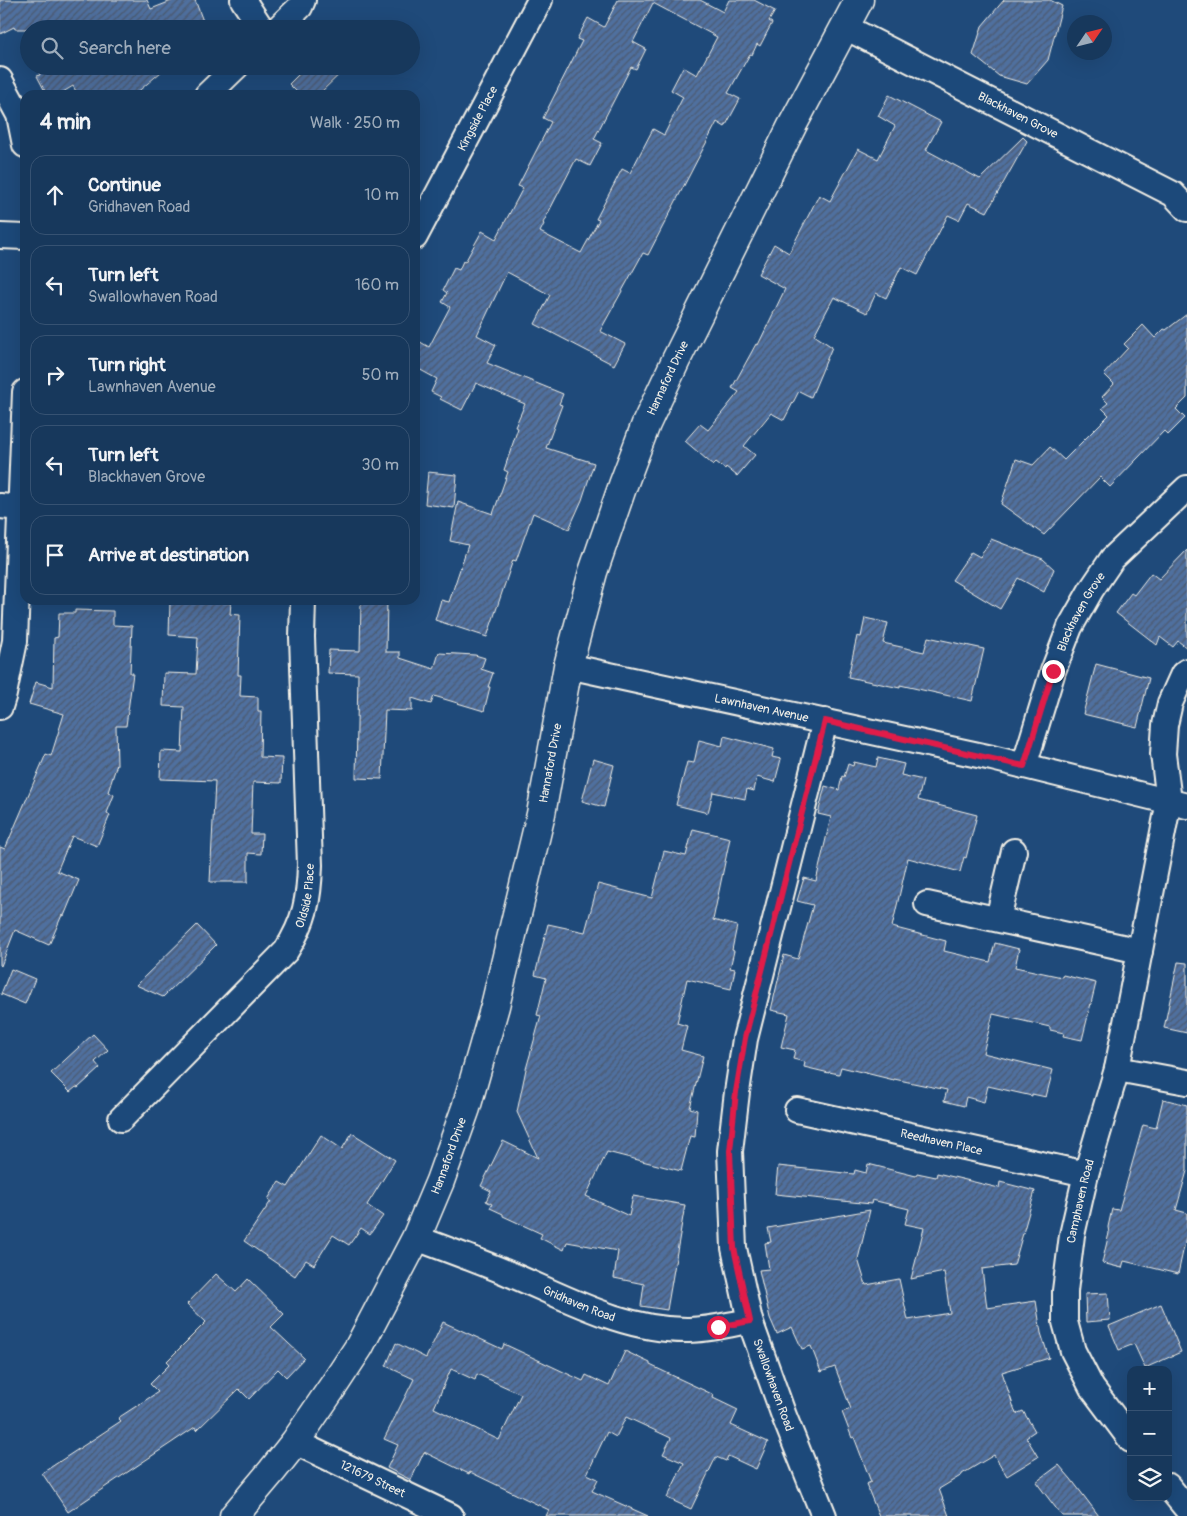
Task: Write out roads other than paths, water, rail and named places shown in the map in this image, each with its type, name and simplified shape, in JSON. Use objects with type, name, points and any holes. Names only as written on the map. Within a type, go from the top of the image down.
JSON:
[{"type":"street","points":[[244,0],[256,20]]},
{"type":"street","name":"Kingside Place","points":[[420,228],[540,0]]},
{"type":"street","name":"Hannaford Drive","points":[[234,1516],[295,1442],[359,1347],[416,1238],[440,1181],[466,1108],[495,1006],[541,814],[568,666],[593,572],[646,424],[788,135],[859,0]]},
{"type":"street","points":[[286,20],[302,4]]},
{"type":"street","name":"Blackhaven Grove","points":[[845,27],[1173,194],[1187,209]]},
{"type":"street","points":[[212,90],[228,75]]},
{"type":"street","points":[[0,80],[20,121]]},
{"type":"street","points":[[0,236],[20,237]]},
{"type":"street","points":[[0,707],[15,641],[10,507],[20,446]]},
{"type":"street","name":"Blackhaven Grove","points":[[1024,766],[1053,671],[1070,627],[1091,590],[1112,558],[1187,488]]},
{"type":"street","name":"Oldside Place","points":[[121,1119],[286,951],[296,936],[305,912],[309,889],[310,865],[302,637],[303,605]]},
{"type":"street","name":"Lawnhaven Avenue","points":[[568,666],[1024,766],[1178,804]]},
{"type":"street","name":"Camphaven Road","points":[[1127,1435],[1092,1388],[1074,1351],[1065,1322],[1065,1291],[1072,1235],[1086,1174],[1117,1069],[1140,951],[1178,804],[1163,754],[1165,725],[1170,702],[1187,671]]},
{"type":"street","name":"Swallowhaven Road","points":[[824,1516],[784,1416],[750,1321],[734,1248],[730,1151],[736,1092],[745,1038],[825,721]]},
{"type":"street","points":[[998,920],[1014,851]]},
{"type":"street","points":[[927,904],[1140,951]]},
{"type":"street","points":[[1117,1069],[1187,1082]]},
{"type":"street","name":"Reedhaven Place","points":[[797,1110],[1086,1174]]},
{"type":"street","name":"Gridhaven Road","points":[[416,1238],[504,1271],[596,1312],[635,1324],[690,1330],[750,1321]]},
{"type":"street","name":"121679 Street","points":[[295,1442],[451,1516]]},
{"type":"street","points":[[1172,1491],[1187,1509]]}]
